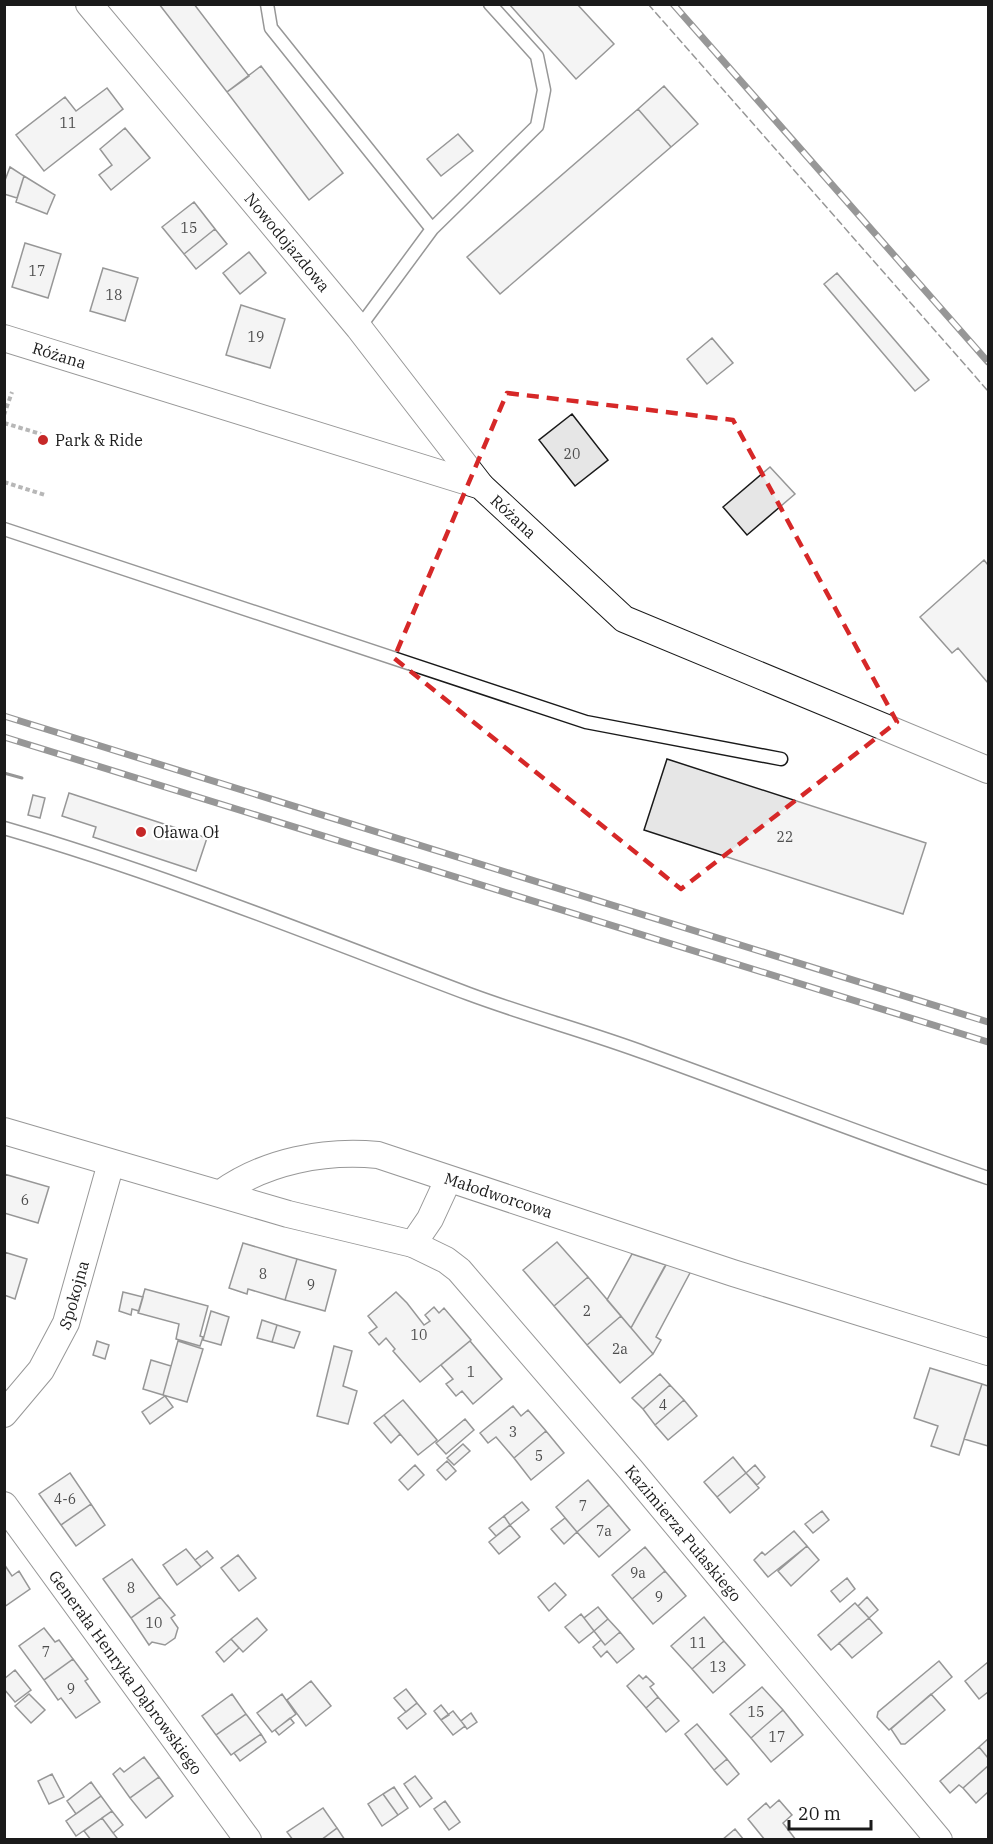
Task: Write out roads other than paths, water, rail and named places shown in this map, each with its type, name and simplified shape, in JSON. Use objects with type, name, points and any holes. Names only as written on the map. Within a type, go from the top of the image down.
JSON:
[{"type":"street","name":"Nowodojazdowa","points":[[89,4],[359,328],[481,486]]},
{"type":"street","name":"Różana","points":[[4,338],[481,486],[624,619],[988,770]]},
{"type":"street","points":[[4,1131],[288,1214],[412,1244]]},
{"type":"street","points":[[220,1193],[253,1175],[285,1163],[321,1155],[378,1155],[448,1180]]},
{"type":"street","name":"Spokojna","points":[[4,1414],[41,1370],[66,1323],[111,1163]]},
{"type":"street","name":"Małodworcowa","points":[[412,1244],[430,1219],[448,1180],[733,1273],[988,1352]]},
{"type":"street","name":"Kazimierza Pułaskiego","points":[[412,1244],[446,1260],[459,1270],[639,1479],[930,1836]]},
{"type":"street","name":"Generała Henryka Dąbrowskiego","points":[[4,1505],[249,1839]]},
{"type":"lane","points":[[267,4],[272,28],[432,229]]},
{"type":"lane","points":[[359,328],[432,229],[537,126],[544,90],[537,56],[490,4]]},
{"type":"lane","points":[[4,529],[586,722],[781,759]]},
{"type":"lane","points":[[4,828],[108,860],[196,891],[473,995],[647,1053],[988,1178]]},
{"type":"railway","points":[[673,4],[988,362]]},
{"type":"railway","points":[[4,716],[988,1022]]},
{"type":"railway","points":[[4,737],[988,1042]]},
{"type":"place","name":"Park & Ride","points":[[43,440]]},
{"type":"place","name":"Oława Oł","points":[[141,832]]}]
